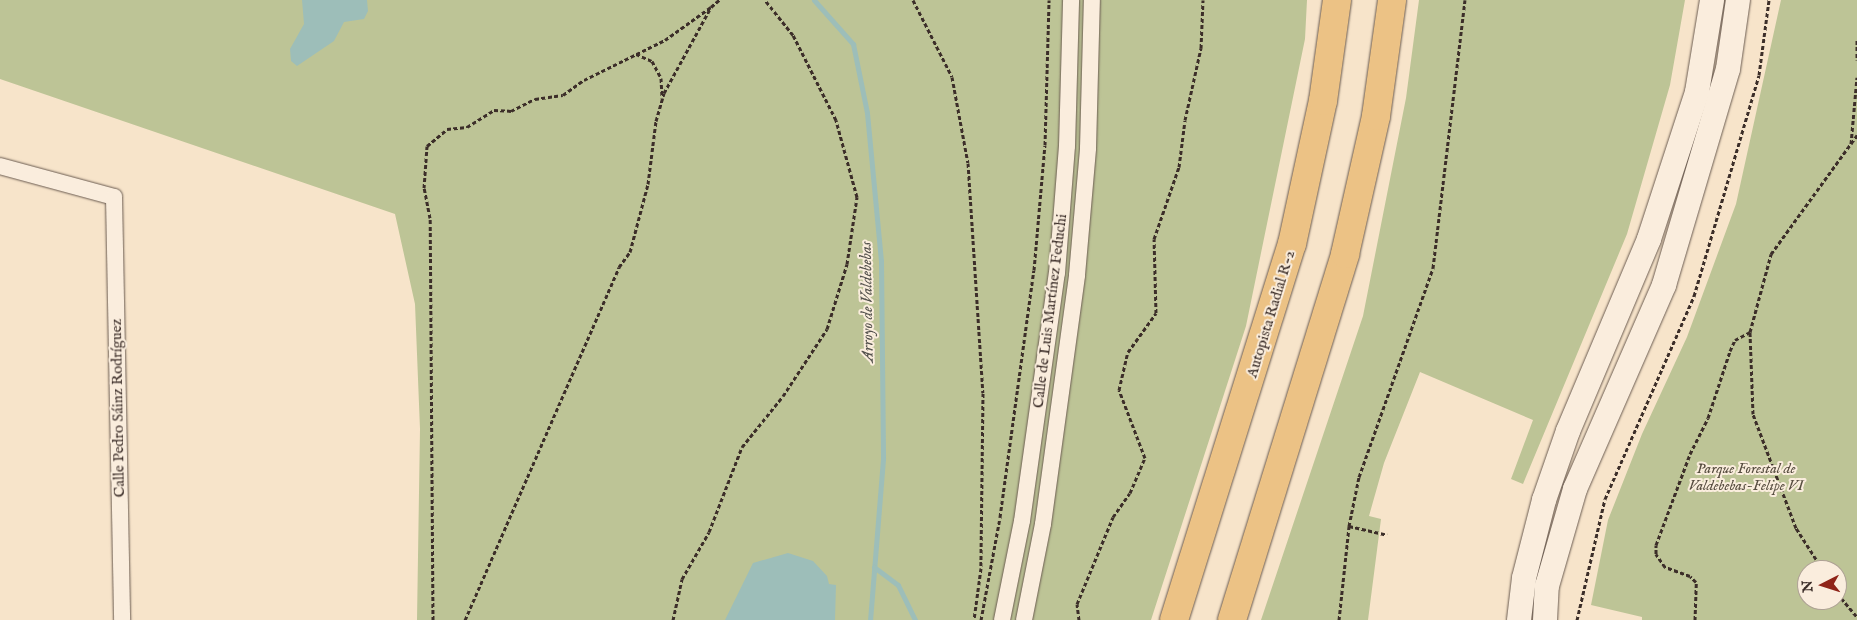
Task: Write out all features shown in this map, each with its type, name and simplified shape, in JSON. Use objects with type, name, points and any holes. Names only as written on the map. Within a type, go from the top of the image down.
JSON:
[{"type":"highway","name":"Autopista Radial R-2","points":[[1174,620],[1292,244],[1323,101],[1337,0]]},
{"type":"highway","points":[[1232,620],[1345,254],[1376,116],[1392,0]]},
{"type":"street","name":"Calle de Luis Martínez Feduchi","points":[[1002,620],[1022,521],[1056,273],[1067,146],[1071,0]]},
{"type":"street","name":"Calle de Luis Martínez Feduchi","points":[[1024,620],[1043,524],[1077,275],[1088,148],[1092,0]]},
{"type":"street","points":[[1519,620],[1524,578],[1544,500],[1568,431],[1649,239],[1697,92],[1712,0]]},
{"type":"street","points":[[1545,620],[1547,586],[1575,489],[1664,285],[1728,69],[1738,0]]},
{"type":"street","name":"Calle Pedro Sáinz Rodríguez","points":[[0,166],[114,196],[122,620]]},
{"type":"path","points":[[432,620],[430,218],[424,188],[427,146],[447,129],[467,128],[494,110],[511,111],[535,99],[563,95],[584,80],[665,40],[719,0]]},
{"type":"path","points":[[673,620],[682,579],[709,532],[742,447],[783,396],[827,329],[847,264],[857,197],[836,120],[793,35],[765,0]]},
{"type":"path","points":[[913,0],[952,77],[968,163],[983,393],[981,568],[974,620]]},
{"type":"path","points":[[982,620],[1000,517],[1034,270],[1045,145],[1049,0]]},
{"type":"path","points":[[1080,620],[1077,604],[1113,516],[1130,493],[1145,458],[1119,390],[1128,352],[1156,313],[1154,239],[1179,167],[1185,120],[1201,48],[1203,0]]},
{"type":"path","points":[[1339,620],[1349,526],[1359,478],[1433,268],[1465,0]]},
{"type":"path","points":[[1577,620],[1605,500],[1694,296],[1759,75],[1770,0]]},
{"type":"path","points":[[662,101],[712,7]]},
{"type":"path","points":[[1857,40],[1857,60]]},
{"type":"path","points":[[465,620],[576,372],[619,267],[630,252],[648,184],[662,101],[661,78],[652,61],[636,54]]},
{"type":"path","points":[[1850,144],[1857,77]]},
{"type":"path","points":[[1817,560],[1796,528],[1753,414],[1750,332],[1771,254],[1857,135]]},
{"type":"path","points":[[1695,620],[1696,582],[1690,576],[1665,567],[1656,554],[1656,545],[1690,454],[1708,418],[1730,351],[1735,340],[1750,332]]},
{"type":"path","points":[[1349,526],[1387,535]]},
{"type":"path","points":[[1847,605],[1857,617]]},
{"type":"green space","points":[[0,0],[1307,0],[1305,39],[1246,326],[1151,620],[417,620],[420,429],[415,304],[395,214],[0,79]]},
{"type":"green space","points":[[1419,0],[1685,0],[1670,85],[1627,234],[1523,484],[1511,479],[1533,420],[1420,372],[1384,463],[1369,516],[1381,519],[1368,620],[1261,620],[1363,316],[1406,98]]},
{"type":"green space","name":"Parque Forestal de Valdebebas-Felipe VI","points":[[1781,0],[1857,0],[1857,620],[1642,620],[1642,617],[1591,605],[1608,520],[1642,434],[1687,337],[1736,204]]},
{"type":"water","points":[[302,0],[367,0],[368,11],[364,19],[344,22],[334,41],[297,66],[291,61],[290,49],[304,24]]},
{"type":"water","points":[[788,553],[813,561],[827,576],[829,584],[836,585],[835,620],[725,620],[753,563]]},
{"type":"waterway","name":"Arroyo de Valdebebas","points":[[814,0],[853,44],[867,113],[881,261],[883,459],[870,620]]},
{"type":"waterway","points":[[874,567],[898,585],[915,620]]}]
